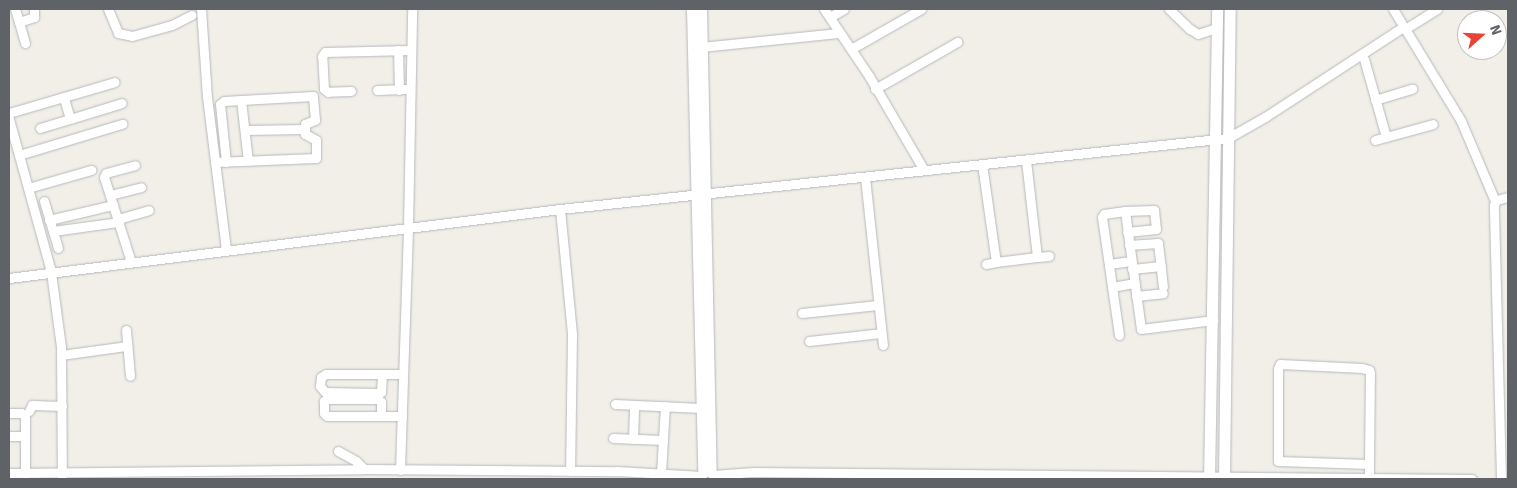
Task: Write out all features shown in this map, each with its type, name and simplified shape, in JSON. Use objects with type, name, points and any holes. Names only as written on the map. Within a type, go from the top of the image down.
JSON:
[{"type":"street","points":[[15,9],[25,43]]},
{"type":"street","points":[[19,22],[34,17],[34,9]]},
{"type":"street","points":[[108,9],[118,33],[132,36],[172,25],[192,15]]},
{"type":"street","points":[[201,9],[206,88],[226,250]]},
{"type":"street","points":[[395,473],[402,416],[412,9]]},
{"type":"street","points":[[692,9],[700,194],[707,476]]},
{"type":"street","points":[[701,9],[701,408],[707,476]]},
{"type":"street","points":[[824,9],[838,33],[851,49],[924,170]]},
{"type":"street","points":[[830,17],[844,9]]},
{"type":"street","points":[[851,49],[920,9]]},
{"type":"street","points":[[1170,9],[1190,30],[1198,34],[1217,28]]},
{"type":"street","points":[[1209,478],[1218,9]]},
{"type":"street","points":[[1224,478],[1230,9]]},
{"type":"street","points":[[1393,9],[1465,129],[1495,201],[1504,436],[1501,479]]},
{"type":"street","points":[[1351,62],[1358,62],[1437,9]]},
{"type":"street","points":[[9,278],[560,209],[1228,138],[1351,62],[1355,56],[1405,29]]},
{"type":"street","points":[[701,47],[838,33]]},
{"type":"street","points":[[875,89],[957,42]]},
{"type":"street","points":[[398,50],[399,90]]},
{"type":"street","points":[[351,92],[328,92],[324,89],[324,54],[411,50]]},
{"type":"street","points":[[1364,58],[1386,137]]},
{"type":"street","points":[[9,114],[115,82]]},
{"type":"street","points":[[377,90],[410,89]]},
{"type":"street","points":[[1375,100],[1412,89]]},
{"type":"street","points":[[215,162],[226,162],[316,158],[316,140],[314,137],[306,135],[305,129],[306,123],[315,120],[313,96],[224,101],[220,104],[226,162]]},
{"type":"street","points":[[64,98],[70,119]]},
{"type":"street","points":[[241,100],[248,161]]},
{"type":"street","points":[[40,128],[122,104]]},
{"type":"street","points":[[9,119],[51,272],[61,355],[62,477]]},
{"type":"street","points":[[19,155],[122,124]]},
{"type":"street","points":[[1375,140],[1432,124]]},
{"type":"street","points":[[245,130],[305,129]]},
{"type":"street","points":[[1026,160],[1037,257]]},
{"type":"street","points":[[982,164],[996,262]]},
{"type":"street","points":[[131,262],[105,175],[135,165]]},
{"type":"street","points":[[28,188],[91,170]]},
{"type":"street","points":[[865,177],[883,345]]},
{"type":"street","points":[[110,195],[142,187]]},
{"type":"street","points":[[1495,201],[1499,198],[1508,197]]},
{"type":"street","points":[[44,201],[58,248]]},
{"type":"street","points":[[39,229],[113,205]]},
{"type":"street","points":[[560,209],[572,334],[570,471]]},
{"type":"street","points":[[51,225],[118,221],[148,210]]},
{"type":"street","points":[[1119,335],[1103,215],[1125,211],[1154,210],[1156,229],[1127,232]]},
{"type":"street","points":[[1125,211],[1140,326],[1143,330],[1213,320]]},
{"type":"street","points":[[1129,245],[1157,242],[1161,266],[1163,290],[1136,296]]},
{"type":"street","points":[[986,264],[1048,256]]},
{"type":"street","points":[[1109,264],[1161,266]]},
{"type":"street","points":[[1112,287],[1134,284]]},
{"type":"street","points":[[802,313],[878,305]]},
{"type":"street","points":[[126,330],[130,376]]},
{"type":"street","points":[[809,341],[881,333]]},
{"type":"street","points":[[61,355],[127,346]]},
{"type":"street","points":[[1369,464],[1282,462],[1277,459],[1278,369],[1280,364],[1362,368],[1369,370],[1369,464],[1369,478]]},
{"type":"street","points":[[382,374],[381,392],[378,394],[325,392],[320,386],[321,377],[326,374],[382,374],[403,374]]},
{"type":"street","points":[[381,416],[381,402],[378,399],[327,399],[324,401],[324,413],[327,416],[381,416],[402,416]]},
{"type":"street","points":[[615,404],[701,408]]},
{"type":"street","points":[[28,411],[32,405],[62,406]]},
{"type":"street","points":[[633,439],[634,405]]},
{"type":"street","points":[[661,473],[665,406]]},
{"type":"street","points":[[9,413],[21,413],[25,416],[25,474]]},
{"type":"street","points":[[9,436],[25,436]]},
{"type":"street","points":[[613,438],[663,440]]},
{"type":"street","points":[[338,451],[356,461],[364,469]]},
{"type":"street","points":[[1310,462],[1310,478]]},
{"type":"street","points":[[1326,463],[1326,478]]},
{"type":"street","points":[[9,473],[62,477],[249,475],[364,469],[395,473],[570,471],[707,476],[753,472],[798,476],[1472,479]]}]
